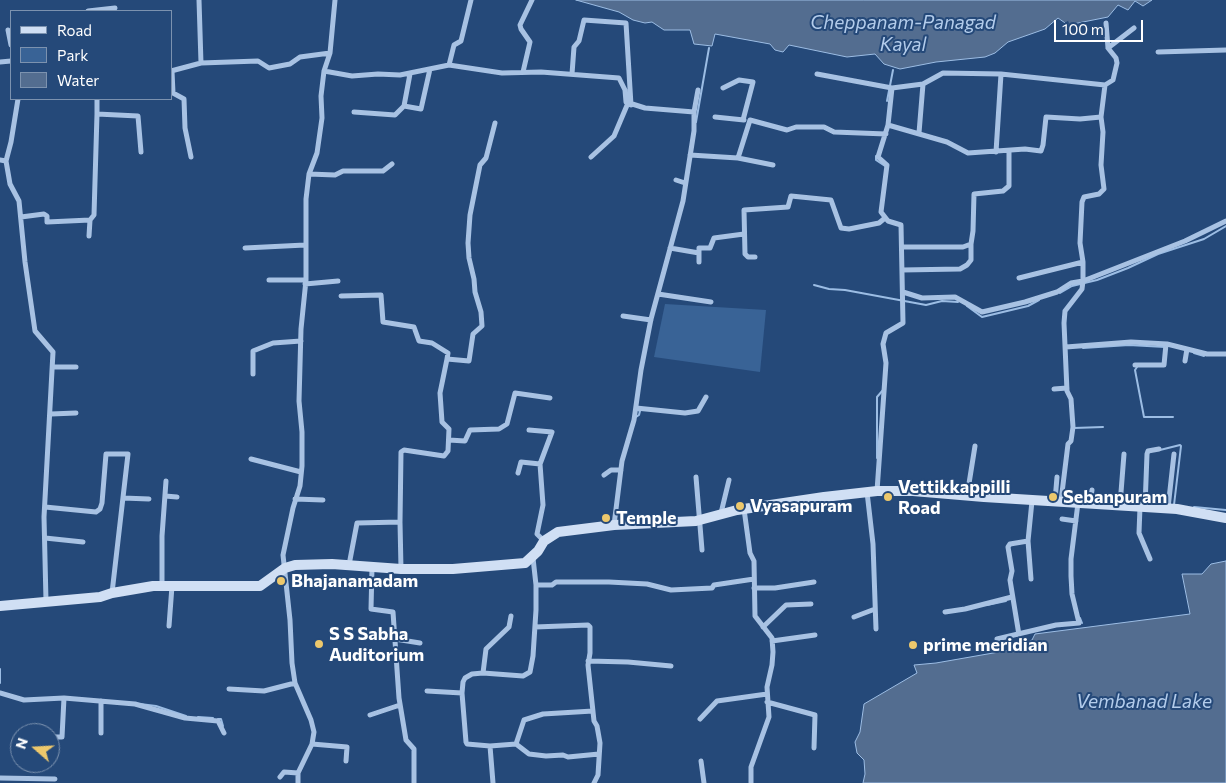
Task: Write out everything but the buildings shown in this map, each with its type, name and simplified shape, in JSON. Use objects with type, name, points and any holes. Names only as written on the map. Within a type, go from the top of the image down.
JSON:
[{"type":"main road","points":[[0,606],[100,598],[112,592],[167,586],[260,586],[285,568],[295,566],[349,565],[372,568],[453,569],[526,563],[533,558],[544,541],[558,532],[614,525],[696,521],[744,509],[872,492],[913,491],[1168,508],[1226,518]]},
{"type":"street","points":[[199,0],[201,63]]},
{"type":"street","points":[[298,783],[298,772],[312,744],[314,732],[296,683],[290,644],[290,620],[283,555],[295,499],[300,486],[302,432],[299,401],[301,341],[306,282],[306,199],[309,174],[317,153],[322,118],[321,96],[324,71],[330,52],[335,0]]},
{"type":"street","points":[[449,65],[454,45],[461,41],[471,0]]},
{"type":"street","points":[[523,72],[530,42],[520,29],[520,25],[532,0]]},
{"type":"street","points":[[97,10],[115,8]]},
{"type":"street","points":[[572,74],[574,47],[579,41],[584,20],[626,23],[630,104],[614,136],[591,157]]},
{"type":"street","points":[[817,74],[892,88],[923,84],[943,73],[1001,74],[1105,84],[1113,80],[1117,63],[1116,58],[1108,48],[1106,23]]},
{"type":"street","points":[[1108,48],[1134,28]]},
{"type":"street","points":[[8,30],[10,40]]},
{"type":"street","points":[[1158,52],[1226,50]]},
{"type":"street","points":[[191,157],[185,128],[184,99],[173,93],[172,71],[201,63],[258,61],[269,68],[290,64],[300,57],[330,52]]},
{"type":"street","points":[[324,71],[352,76],[378,74],[400,76],[449,65],[502,73],[572,74],[620,78],[625,90],[626,102],[630,104],[694,112]]},
{"type":"street","points":[[404,106],[421,108],[430,69]]},
{"type":"street","points":[[354,112],[395,115],[404,106],[410,74]]},
{"type":"street","points":[[996,152],[1001,74]]},
{"type":"street","points":[[723,88],[739,80],[753,82],[743,120]]},
{"type":"street","points":[[918,133],[923,84]]},
{"type":"street","points":[[1058,502],[1068,444],[1071,441],[1073,427],[1071,399],[1067,388],[1065,311],[1082,289],[1083,262],[1080,243],[1082,202],[1084,197],[1099,194],[1104,189],[1101,117],[1105,84]]},
{"type":"street","points":[[876,630],[872,492],[886,363],[883,344],[886,333],[903,324],[901,225],[888,222],[882,212],[887,165],[878,157],[888,125],[892,88]]},
{"type":"street","points":[[614,525],[621,470],[634,420],[651,320],[683,201],[694,131],[694,112],[698,90]]},
{"type":"street","points":[[18,100],[11,142],[3,160],[10,184],[19,201],[25,262],[35,330],[53,352],[45,507],[46,601]]},
{"type":"street","points":[[89,236],[90,220],[94,216],[97,100]]},
{"type":"street","points":[[97,114],[138,116],[141,152]]},
{"type":"street","points":[[888,125],[947,142],[968,153],[1041,151],[1046,116],[1101,117]]},
{"type":"street","points":[[715,117],[750,120],[787,130],[796,127],[824,127],[834,132],[848,131],[886,134]]},
{"type":"street","points":[[738,158],[750,120]]},
{"type":"street","points":[[447,359],[469,361],[473,334],[482,326],[481,312],[475,292],[469,258],[468,243],[470,215],[480,165],[486,158],[495,123]]},
{"type":"street","points":[[902,270],[960,269],[967,265],[971,260],[974,194],[1003,191],[1009,186],[1009,151]]},
{"type":"street","points":[[690,155],[738,158],[774,165]]},
{"type":"street","points":[[88,158],[95,157]]},
{"type":"street","points":[[309,174],[335,175],[342,170],[383,171],[392,164]]},
{"type":"street","points":[[676,180],[685,183]]},
{"type":"street","points":[[755,257],[748,257],[745,254],[744,210],[788,207],[791,196],[831,200],[841,228],[849,229],[879,223],[886,218]]},
{"type":"street","points":[[21,217],[44,214],[47,216],[47,222],[90,220]]},
{"type":"street","points":[[903,292],[922,298],[955,297],[982,312],[1057,292],[1071,283],[1083,281],[1185,241],[1226,221]]},
{"type":"street","points":[[699,262],[699,248],[710,248],[714,238],[744,234]]},
{"type":"street","points":[[902,247],[963,247],[971,244]]},
{"type":"street","points":[[245,248],[306,245]]},
{"type":"street","points":[[670,248],[699,253]]},
{"type":"street","points":[[1019,278],[1083,262]]},
{"type":"street","points":[[269,280],[338,282]]},
{"type":"street","points":[[658,294],[711,302]]},
{"type":"street","points":[[341,296],[381,295],[383,322],[414,327],[419,341],[432,343],[448,353],[440,393],[442,422],[449,429],[448,451],[444,456],[404,450],[400,452],[402,569]]},
{"type":"street","points":[[623,316],[651,320]]},
{"type":"street","points":[[253,374],[253,351],[273,343],[301,341]]},
{"type":"street","points":[[1066,347],[1132,342],[1166,344],[1206,354],[1226,354]]},
{"type":"street","points":[[1135,365],[1164,366],[1166,344]]},
{"type":"street","points":[[1185,361],[1187,349]]},
{"type":"street","points":[[53,368],[76,367]]},
{"type":"street","points":[[1054,389],[1067,388]]},
{"type":"street","points":[[449,440],[465,441],[470,430],[499,429],[507,424],[515,393],[550,398]]},
{"type":"street","points":[[636,408],[685,413],[698,411],[706,397]]},
{"type":"street","points":[[51,414],[76,414]]},
{"type":"street","points":[[529,430],[552,432],[540,464],[543,504],[537,534],[544,541]]},
{"type":"street","points":[[967,496],[975,446]]},
{"type":"street","points":[[1150,559],[1139,534],[1147,454],[1148,451],[1158,449]]},
{"type":"street","points":[[45,507],[96,512],[100,510],[106,454],[128,454],[112,592]]},
{"type":"street","points":[[1120,505],[1124,454]]},
{"type":"street","points":[[1168,508],[1174,454]]},
{"type":"street","points":[[250,458],[301,472]]},
{"type":"street","points":[[518,473],[521,462],[540,464]]},
{"type":"street","points":[[604,475],[611,470],[621,470]]},
{"type":"street","points":[[696,477],[702,550]]},
{"type":"street","points":[[1057,478],[1058,502]]},
{"type":"street","points":[[721,514],[729,480]]},
{"type":"street","points":[[166,481],[162,536],[169,626]]},
{"type":"street","points":[[1090,504],[1092,490]]},
{"type":"street","points":[[165,496],[177,497]]},
{"type":"street","points":[[123,498],[149,499]]},
{"type":"street","points":[[295,499],[322,500]]},
{"type":"street","points":[[1031,579],[1028,541],[1032,500]]},
{"type":"street","points":[[997,639],[1056,625],[1079,623],[1072,594],[1071,576],[1071,559],[1078,503]]},
{"type":"street","points":[[744,509],[750,553],[754,561],[755,616],[772,638],[772,665],[767,687],[769,717],[751,767],[751,783]]},
{"type":"street","points":[[1062,519],[1076,521]]},
{"type":"street","points":[[349,565],[357,523],[400,522]]},
{"type":"street","points":[[45,538],[83,542]]},
{"type":"street","points":[[1019,635],[1012,597],[1008,547],[1010,544],[1028,541]]},
{"type":"street","points":[[533,558],[536,585],[535,627],[533,656],[528,674],[523,676],[483,672],[472,674],[465,678],[462,693],[466,744],[490,746],[516,744],[529,754],[546,756],[563,755],[568,757],[599,754]]},
{"type":"street","points":[[372,568],[371,609],[393,612],[400,705],[406,740],[414,749],[414,783]]},
{"type":"street","points":[[536,585],[552,585],[556,582],[609,582],[647,584],[671,590],[712,588],[714,585],[754,578]]},
{"type":"street","points":[[754,588],[775,588],[814,582]]},
{"type":"street","points":[[945,612],[965,610],[1012,597]]},
{"type":"street","points":[[763,627],[786,605],[811,604]]},
{"type":"street","points":[[854,617],[875,609]]},
{"type":"street","points":[[483,672],[486,648],[509,627],[511,616]]},
{"type":"street","points":[[535,627],[588,625],[590,627],[590,654],[588,662],[594,721],[598,726],[600,743],[598,775],[594,783]]},
{"type":"street","points":[[772,641],[815,635]]},
{"type":"street","points":[[395,639],[420,643]]},
{"type":"street","points":[[588,662],[628,662],[671,666]]},
{"type":"street","points":[[229,688],[264,691],[296,683]]},
{"type":"street","points":[[427,691],[462,693]]},
{"type":"street","points":[[0,693],[24,700],[64,698],[135,704],[185,718],[218,721],[224,733]]},
{"type":"street","points":[[700,720],[717,701],[767,694]]},
{"type":"street","points":[[60,738],[62,738],[64,698]]},
{"type":"street","points":[[101,700],[101,733]]},
{"type":"street","points":[[767,702],[815,715],[814,748]]},
{"type":"street","points":[[370,715],[400,705]]},
{"type":"street","points":[[516,744],[524,720],[543,714],[593,711]]},
{"type":"street","points":[[312,744],[347,747],[346,760]]},
{"type":"street","points":[[490,746],[493,783]]},
{"type":"street","points":[[701,761],[704,783]]},
{"type":"street","points":[[280,777],[284,772],[298,772]]},
{"type":"street","points":[[0,778],[55,779]]},
{"type":"green space","points":[[665,304],[766,310],[760,372],[654,357]]},
{"type":"water","name":"Cheppanam-Panagad Kayal","points":[[576,0],[1152,0],[1143,6],[1135,1],[1128,10],[1118,5],[1108,17],[1068,25],[1058,18],[1045,29],[1008,42],[995,53],[985,57],[936,62],[900,69],[884,64],[875,54],[847,57],[789,45],[783,52],[775,50],[770,44],[715,34],[712,46],[694,44],[690,30],[664,30],[652,22],[645,23],[633,20],[619,12]]},
{"type":"water","name":"Vembanad Lake","points":[[1226,561],[1226,783],[863,783],[865,774],[864,760],[857,753],[855,742],[860,732],[864,704],[917,673],[914,665],[1016,649],[1032,640],[1035,634],[1190,614],[1182,574],[1202,574],[1211,564]]},
{"type":"waterway","points":[[696,122],[709,48]]},
{"type":"waterway","points":[[887,101],[893,70]]},
{"type":"waterway","points":[[876,156],[876,160],[885,166]]},
{"type":"waterway","points":[[1060,293],[1072,286],[1097,280],[1158,254],[1204,239],[1226,226]]},
{"type":"waterway","points":[[814,285],[926,305],[942,301],[958,302]]},
{"type":"waterway","points":[[967,306],[982,317],[1028,306],[1039,300]]},
{"type":"waterway","points":[[1083,348],[1129,345],[1165,347]]},
{"type":"waterway","points":[[1194,353],[1204,356]]},
{"type":"waterway","points":[[1137,367],[1135,370],[1144,417],[1173,417]]},
{"type":"waterway","points":[[877,458],[877,397],[883,390]]},
{"type":"waterway","points":[[636,417],[639,415],[640,411],[638,410]]},
{"type":"waterway","points":[[1074,428],[1103,427]]},
{"type":"waterway","points":[[1160,450],[1181,446],[1173,505]]},
{"type":"waterway","points":[[1062,496],[1072,497]]},
{"type":"waterway","points":[[1082,498],[1107,500]]},
{"type":"waterway","points":[[1194,507],[1226,510]]},
{"type":"waterway","points":[[987,605],[1006,601]]},
{"type":"waterway","points":[[1080,618],[1082,623]]},
{"type":"waterway","points":[[0,669],[0,683]]},
{"type":"waterway","points":[[140,704],[156,706],[186,716]]},
{"type":"waterway","points":[[198,717],[213,718]]},
{"type":"waterway","points":[[218,719],[221,719],[223,726]]},
{"type":"place","name":"Vettikkappilli Road","points":[[888,497]]},
{"type":"place","name":"Sebanpuram","points":[[1053,497]]},
{"type":"place","name":"Vyasapuram","points":[[740,506]]},
{"type":"place","name":"Temple","points":[[606,518]]},
{"type":"place","name":"Bhajanamadam","points":[[281,581]]},
{"type":"place","name":"S S Sabha Auditorium","points":[[319,644]]},
{"type":"place","name":"prime meridian","points":[[913,645]]}]
